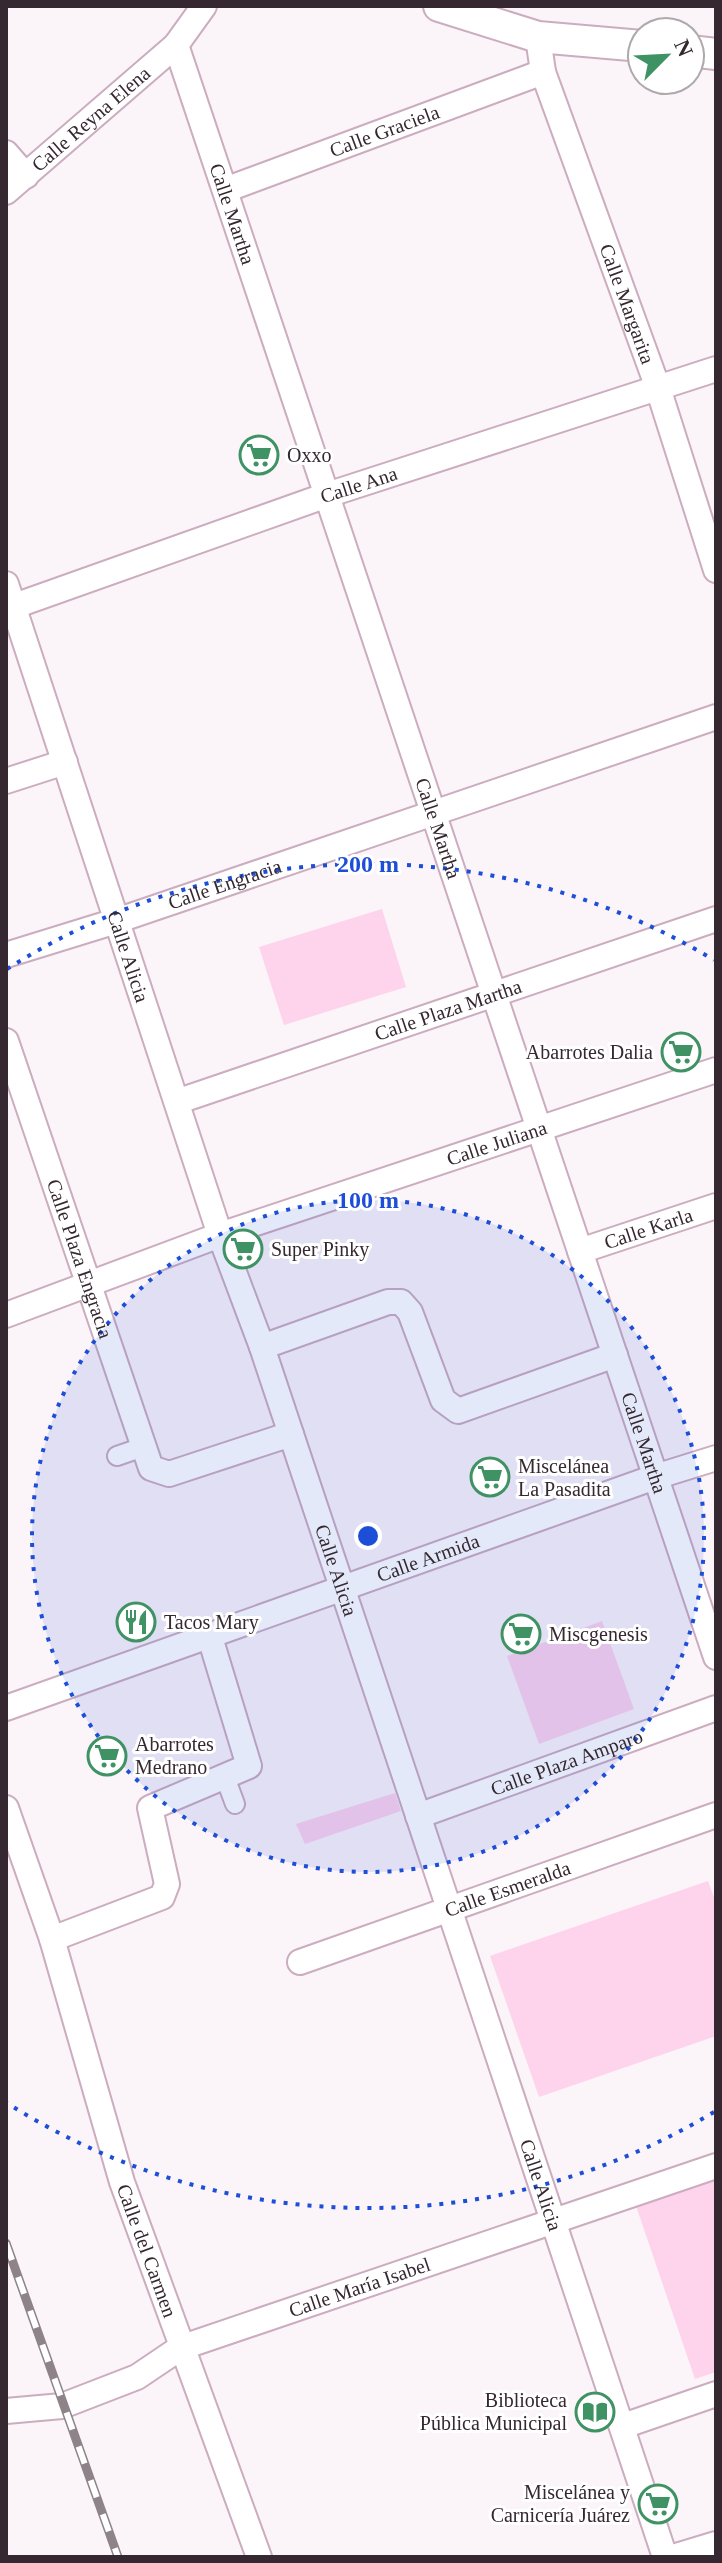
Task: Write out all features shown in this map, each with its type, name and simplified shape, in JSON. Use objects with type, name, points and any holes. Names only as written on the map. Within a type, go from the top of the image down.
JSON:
[{"type":"street","points":[[176,45],[204,6]]},
{"type":"street","points":[[439,6],[538,37],[626,45]]},
{"type":"street","name":"Calle Margarita","points":[[538,37],[543,72],[658,388],[716,570]]},
{"type":"street","name":"Calle Reyna Elena","points":[[6,192],[176,45]]},
{"type":"street","name":"Calle Martha","points":[[176,45],[716,1657]]},
{"type":"street","name":"Calle Graciela","points":[[225,190],[543,72]]},
{"type":"street","points":[[6,153],[26,176]]},
{"type":"street","name":"Calle Ana","points":[[8,600],[716,369]]},
{"type":"street","name":"Calle Alicia","points":[[8,600],[179,1101],[220,1235],[262,1347],[665,2557]]},
{"type":"street","name":"Calle Engracia","points":[[6,955],[116,921],[716,717]]},
{"type":"street","points":[[6,781],[65,762]]},
{"type":"street","name":"Calle Plaza Martha","points":[[179,1101],[716,919]]},
{"type":"street","name":"Calle Plaza Engracia","points":[[6,1041],[143,1447],[156,1472],[169,1474],[291,1434]]},
{"type":"street","name":"Calle Juliana","points":[[6,1315],[220,1235],[716,1070]]},
{"type":"street","name":"Calle Karla","points":[[580,1251],[716,1206]]},
{"type":"street","points":[[262,1347],[388,1302],[401,1302],[410,1312],[443,1400],[458,1411],[615,1355]]},
{"type":"street","points":[[117,1456],[143,1447]]},
{"type":"street","name":"Calle Armida","points":[[6,1708],[342,1587],[716,1458]]},
{"type":"street","points":[[52,1938],[162,1897],[167,1884],[150,1808],[249,1766],[209,1634]]},
{"type":"street","name":"Calle Plaza Amparo","points":[[418,1816],[716,1708]]},
{"type":"street","points":[[225,1777],[235,1804]]},
{"type":"street","name":"Calle del Carmen","points":[[6,1808],[52,1938],[122,2182],[180,2348],[259,2557]]},
{"type":"street","name":"Calle Esmeralda","points":[[300,1962],[716,1815]]},
{"type":"street","name":"Calle María Isabel","points":[[6,2411],[62,2406],[137,2377],[180,2348],[716,2166]]},
{"type":"street","points":[[623,2426],[716,2394]]},
{"type":"street","points":[[673,2557],[716,2544]]},
{"type":"shaded area","points":[[382,909],[406,987],[284,1025],[259,947]]},
{"type":"shaded area","points":[[602,1621],[634,1709],[539,1744],[507,1656]]},
{"type":"shaded area","points":[[395,1793],[401,1811],[305,1844],[296,1824]]},
{"type":"shaded area","points":[[708,1881],[716,1903],[716,2036],[539,2097],[490,1956]]},
{"type":"shaded area","points":[[716,2172],[716,2372],[695,2379],[634,2200]]},
{"type":"railway","points":[[6,2243],[118,2557]]},
{"type":"place","name":"Oxxo","points":[[259,455]]},
{"type":"place","name":"Abarrotes Dalia","points":[[681,1052]]},
{"type":"place","name":"Super Pinky","points":[[243,1249]]},
{"type":"place","name":"Miscelánea La Pasadita","points":[[490,1477]]},
{"type":"place","name":"Tacos Mary","points":[[136,1622]]},
{"type":"place","name":"Miscgenesis","points":[[521,1634]]},
{"type":"place","name":"Abarrotes Medrano","points":[[107,1756]]},
{"type":"place","name":"Biblioteca Pública Municipal","points":[[595,2412]]},
{"type":"place","name":"Miscelánea y Carnicería Juárez","points":[[658,2504]]}]
